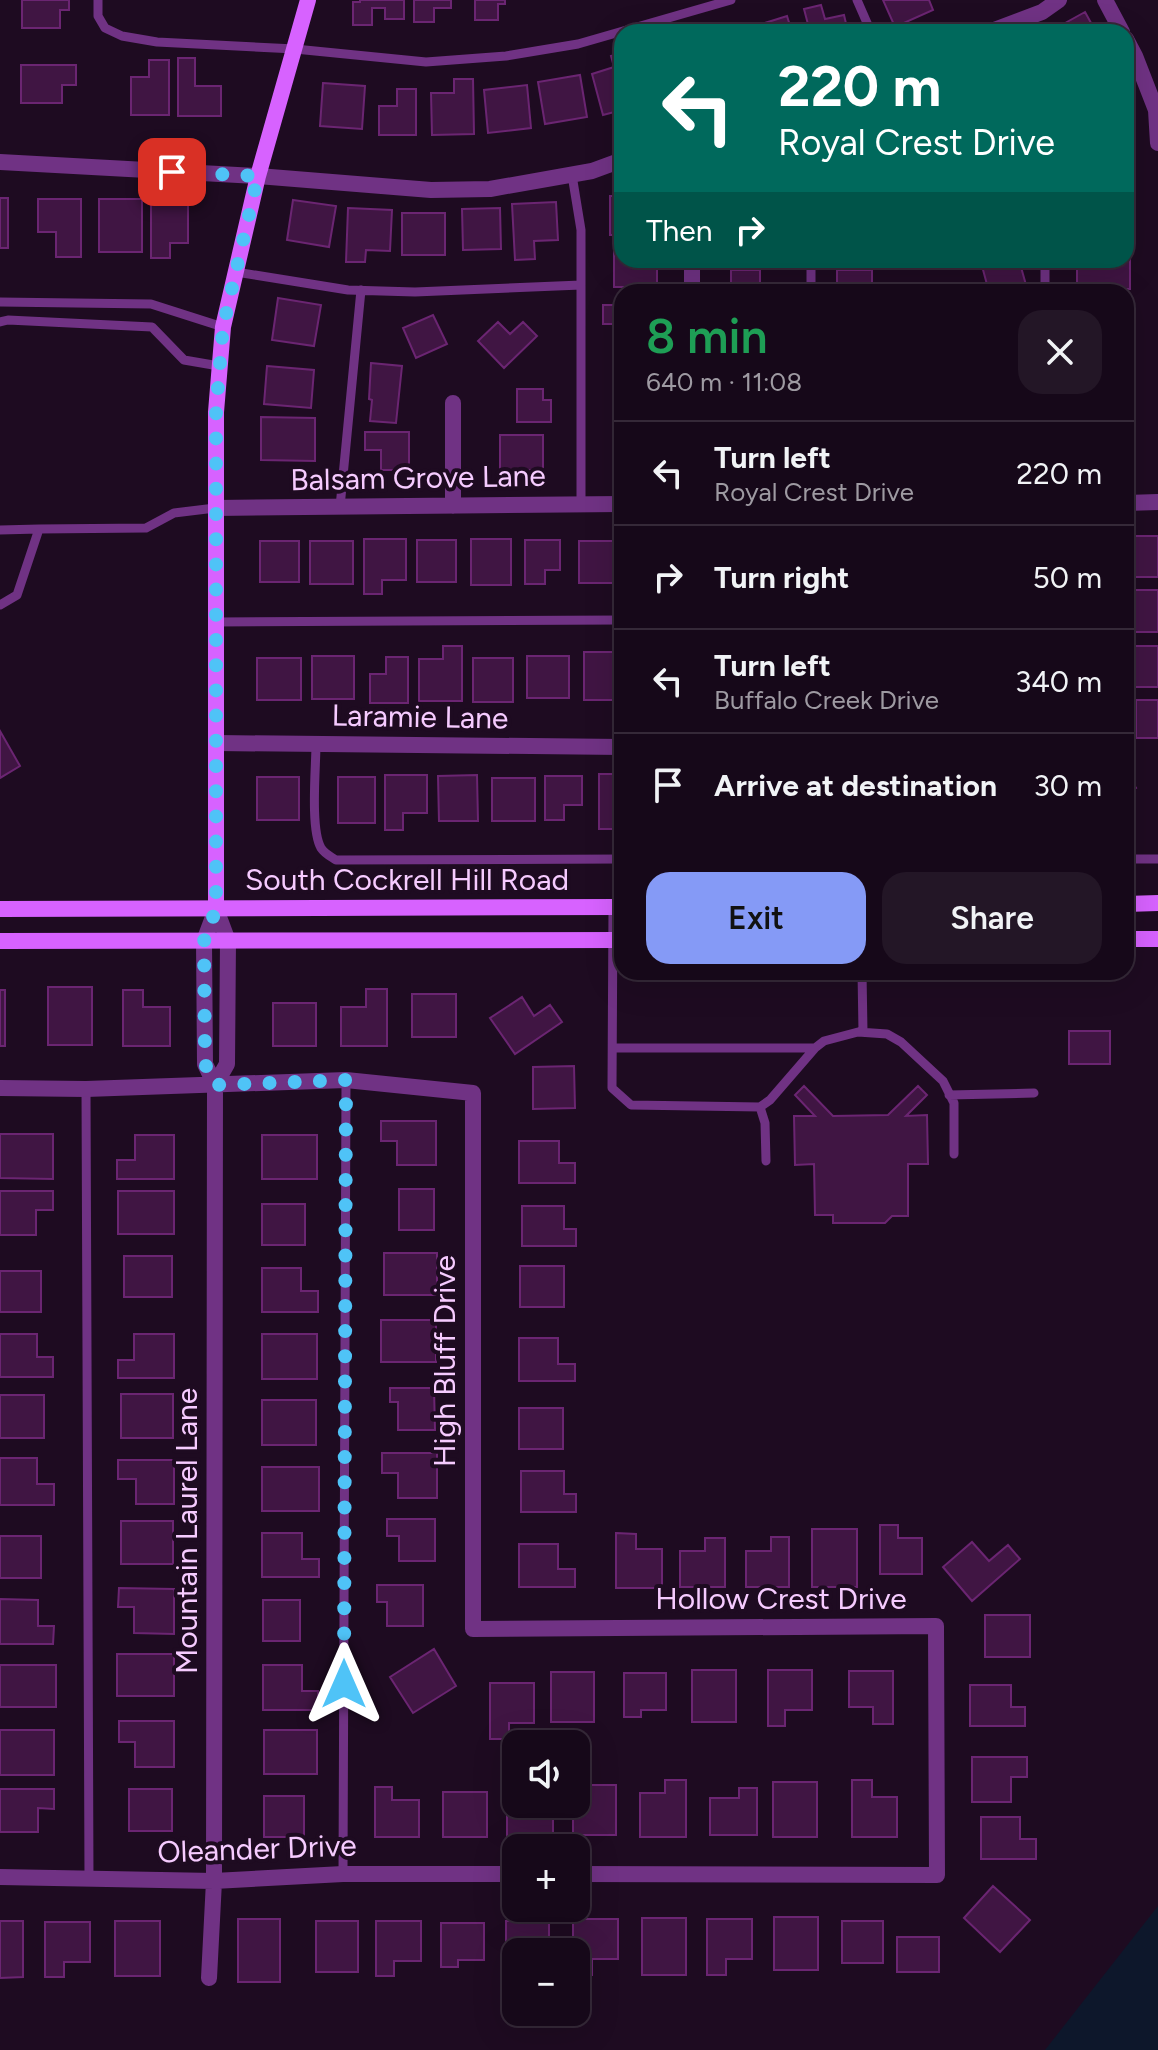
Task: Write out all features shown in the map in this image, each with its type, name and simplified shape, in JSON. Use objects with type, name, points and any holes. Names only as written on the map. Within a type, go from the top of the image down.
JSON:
[{"type":"main road","name":"Mountain Laurel Lane","points":[[216,909],[215,508],[219,366],[223,327],[258,176],[308,0]]},
{"type":"main road","points":[[1134,904],[1158,903]]},
{"type":"main road","name":"South Cockrell Hill Road","points":[[0,909],[614,907]]},
{"type":"main road","points":[[1134,939],[1158,939]]},
{"type":"main road","name":"South Cockrell Hill Road","points":[[0,941],[614,940]]},
{"type":"street","points":[[1012,24],[1042,12],[1059,0]]},
{"type":"street","points":[[1105,0],[1118,24]]},
{"type":"street","points":[[1134,54],[1156,110],[1158,143]]},
{"type":"street","points":[[0,162],[258,176],[431,190],[490,189],[592,171],[614,163]]},
{"type":"street","points":[[453,403],[453,506]]},
{"type":"street","points":[[1134,503],[1158,502]]},
{"type":"street","name":"Balsam Grove Lane","points":[[215,508],[614,504]]},
{"type":"street","name":"Laramie Lane","points":[[217,743],[614,747]]},
{"type":"street","name":"Mountain Laurel Lane","points":[[209,1978],[214,1881],[215,1085],[205,1064],[204,941],[216,909]]},
{"type":"street","name":"Mountain Laurel Lane","points":[[215,1085],[227,1064],[228,941],[216,909]]},
{"type":"street","points":[[0,1088],[86,1089],[346,1080]]},
{"type":"street","name":"High Bluff Drive","points":[[346,1080],[473,1093],[473,1629]]},
{"type":"street","name":"Hollow Crest Drive","points":[[473,1629],[936,1626],[937,1875],[590,1874]]},
{"type":"street","name":"Oleander Drive","points":[[0,1877],[214,1881],[343,1874],[502,1874]]},
{"type":"lane","points":[[98,0],[98,16],[105,28],[122,36],[157,42],[295,49],[426,62],[506,56],[578,44],[614,34]]},
{"type":"lane","points":[[648,24],[731,0]]},
{"type":"lane","points":[[857,0],[868,24]]},
{"type":"lane","points":[[572,175],[581,230],[581,505]]},
{"type":"lane","points":[[236,272],[348,290],[415,292],[581,285]]},
{"type":"lane","points":[[340,507],[361,290]]},
{"type":"lane","points":[[0,302],[151,304],[223,327]]},
{"type":"lane","points":[[0,322],[152,327],[184,360],[219,366]]},
{"type":"lane","points":[[0,530],[146,528],[174,513],[215,508]]},
{"type":"lane","points":[[0,605],[17,595],[39,529]]},
{"type":"lane","points":[[216,622],[614,620]]},
{"type":"lane","points":[[316,744],[318,842],[323,852],[336,860],[614,859]]},
{"type":"lane","points":[[1134,859],[1158,859]]},
{"type":"lane","points":[[616,980],[612,1088],[631,1105],[760,1107],[824,1041],[863,1032],[887,1034],[901,1042],[943,1081],[954,1103],[954,1154]]},
{"type":"lane","points":[[862,980],[863,1032]]},
{"type":"lane","points":[[613,1048],[815,1048]]},
{"type":"lane","points":[[343,1874],[346,1080]]},
{"type":"lane","points":[[86,1089],[89,1879]]},
{"type":"lane","points":[[949,1095],[1034,1093]]},
{"type":"lane","points":[[760,1107],[765,1123],[766,1161]]},
{"type":"shaded area","points":[[1158,1906],[1158,2050],[1045,2050]]},
{"type":"building","points":[[22,0],[69,0],[69,10],[60,10],[60,28],[22,28]]},
{"type":"building","points":[[404,0],[404,19],[385,19],[385,8],[372,8],[372,25],[353,25],[353,2]]},
{"type":"building","points":[[414,0],[451,0],[451,8],[434,8],[434,22],[414,22]]},
{"type":"building","points":[[475,0],[505,0],[505,4],[498,4],[498,20],[475,20]]},
{"type":"building","points":[[883,0],[929,0],[933,10],[902,24],[894,24]]},
{"type":"building","points":[[821,5],[825,19],[844,15],[846,24],[808,24],[804,9]]},
{"type":"building","points":[[1085,12],[1092,24],[1063,24]]},
{"type":"building","points":[[787,16],[790,24],[762,24]]},
{"type":"building","points":[[178,58],[195,58],[195,86],[221,86],[221,116],[178,116]]},
{"type":"building","points":[[149,60],[169,60],[169,115],[131,115],[131,77],[149,77]]},
{"type":"building","points":[[21,65],[76,65],[76,85],[62,85],[62,103],[21,103]]},
{"type":"building","points":[[614,67],[614,112],[603,115],[592,74]]},
{"type":"building","points":[[580,75],[587,117],[545,124],[538,82]]},
{"type":"building","points":[[454,79],[473,79],[474,134],[432,135],[431,93],[454,93]]},
{"type":"building","points":[[323,83],[365,86],[362,129],[320,126]]},
{"type":"building","points":[[527,85],[531,128],[488,133],[484,90]]},
{"type":"building","points":[[397,89],[416,89],[416,135],[379,135],[379,106],[397,106]]},
{"type":"building","points":[[610,196],[614,196],[614,235],[610,235]]},
{"type":"building","points":[[0,198],[8,198],[8,248],[0,248]]},
{"type":"building","points":[[38,199],[81,199],[81,257],[56,257],[56,232],[38,232]]},
{"type":"building","points":[[99,199],[142,199],[142,252],[99,252]]},
{"type":"building","points":[[293,200],[336,206],[329,247],[287,240]]},
{"type":"building","points":[[151,201],[188,201],[188,243],[170,243],[170,258],[151,258]]},
{"type":"building","points":[[556,202],[558,240],[534,241],[535,259],[515,260],[512,204]]},
{"type":"building","points":[[348,208],[392,210],[390,251],[366,250],[365,262],[346,262]]},
{"type":"building","points":[[500,208],[501,249],[463,250],[462,209]]},
{"type":"building","points":[[402,213],[445,213],[445,255],[402,255]]},
{"type":"building","points":[[614,268],[657,268],[657,284],[614,284]]},
{"type":"building","points":[[983,268],[1021,268],[1026,284],[987,284]]},
{"type":"building","points":[[1077,268],[1130,268],[1130,284],[1077,284]]},
{"type":"building","points":[[731,270],[760,270],[760,284],[731,284]]},
{"type":"building","points":[[837,270],[872,270],[872,284],[837,284]]},
{"type":"building","points":[[278,298],[321,305],[314,346],[272,340]]},
{"type":"building","points":[[603,305],[614,305],[614,324],[603,324]]},
{"type":"building","points":[[433,315],[447,344],[416,358],[403,328]]},
{"type":"building","points":[[498,322],[510,334],[523,322],[537,336],[504,368],[478,341]]},
{"type":"building","points":[[371,363],[402,366],[396,423],[370,421]]},
{"type":"building","points":[[613,363],[614,363],[614,404]]},
{"type":"building","points":[[267,366],[314,370],[311,408],[264,404]]},
{"type":"building","points":[[517,389],[543,389],[543,400],[551,400],[551,422],[517,422]]},
{"type":"building","points":[[261,417],[315,418],[315,461],[261,460]]},
{"type":"building","points":[[365,432],[409,432],[409,470],[381,470],[381,450],[365,450]]},
{"type":"building","points":[[500,435],[543,435],[543,470],[500,470]]},
{"type":"building","points":[[1134,536],[1158,536],[1158,577],[1134,577]]},
{"type":"building","points":[[364,539],[406,539],[406,580],[382,580],[382,594],[364,594]]},
{"type":"building","points":[[471,539],[511,539],[511,585],[471,585]]},
{"type":"building","points":[[417,540],[456,540],[456,582],[417,582]]},
{"type":"building","points":[[525,540],[560,540],[560,570],[545,570],[545,584],[525,584]]},
{"type":"building","points":[[260,541],[299,541],[299,582],[260,582]]},
{"type":"building","points":[[310,541],[353,541],[353,584],[310,584]]},
{"type":"building","points":[[579,541],[614,541],[614,583],[579,583]]},
{"type":"building","points":[[1134,590],[1158,590],[1158,632],[1134,632]]},
{"type":"building","points":[[443,646],[462,646],[462,701],[419,701],[419,659],[443,659]]},
{"type":"building","points":[[1134,646],[1158,646],[1158,687],[1134,687]]},
{"type":"building","points":[[584,652],[614,652],[614,700],[584,700]]},
{"type":"building","points":[[312,656],[354,656],[354,699],[312,699]]},
{"type":"building","points":[[527,656],[569,656],[569,698],[527,698]]},
{"type":"building","points":[[386,657],[408,657],[408,703],[370,703],[370,674],[386,674]]},
{"type":"building","points":[[257,658],[301,658],[301,700],[257,700]]},
{"type":"building","points":[[473,658],[513,658],[513,702],[473,702]]},
{"type":"building","points":[[1136,700],[1158,700],[1158,738],[1136,738]]},
{"type":"building","points":[[0,731],[20,766],[0,778]]},
{"type":"building","points":[[599,774],[614,774],[614,829],[599,829]]},
{"type":"building","points":[[385,775],[427,775],[427,813],[403,813],[403,830],[385,830]]},
{"type":"building","points":[[477,775],[478,821],[439,821],[438,776]]},
{"type":"building","points":[[545,776],[582,776],[582,805],[564,805],[564,820],[545,820]]},
{"type":"building","points":[[257,777],[299,777],[299,820],[257,820]]},
{"type":"building","points":[[338,777],[375,777],[375,823],[338,823]]},
{"type":"building","points":[[492,778],[535,778],[535,821],[492,821]]},
{"type":"building","points":[[48,987],[92,987],[92,1045],[48,1045]]},
{"type":"building","points":[[366,989],[387,989],[387,1046],[341,1046],[341,1007],[366,1007]]},
{"type":"building","points":[[0,990],[5,990],[5,1046],[0,1046]]},
{"type":"building","points":[[123,990],[143,990],[143,1007],[170,1007],[170,1046],[123,1046]]},
{"type":"building","points":[[412,994],[456,994],[456,1037],[412,1037]]},
{"type":"building","points":[[522,997],[534,1016],[550,1005],[562,1022],[515,1054],[490,1018]]},
{"type":"building","points":[[273,1003],[316,1003],[316,1046],[273,1046]]},
{"type":"building","points":[[1069,1031],[1110,1031],[1110,1064],[1069,1064]]},
{"type":"building","points":[[574,1066],[575,1108],[533,1109],[533,1067]]},
{"type":"building","points":[[804,1086],[833,1116],[888,1115],[918,1086],[927,1095],[906,1116],[927,1115],[928,1164],[908,1164],[908,1216],[892,1216],[885,1223],[833,1223],[833,1215],[815,1215],[814,1164],[795,1165],[794,1116],[815,1116],[795,1095]]},
{"type":"building","points":[[381,1121],[436,1121],[436,1165],[397,1165],[397,1141],[381,1141]]},
{"type":"building","points":[[0,1134],[53,1134],[53,1179],[0,1178]]},
{"type":"building","points":[[135,1135],[174,1135],[174,1179],[117,1179],[117,1160],[135,1160]]},
{"type":"building","points":[[262,1135],[317,1135],[317,1179],[262,1179]]},
{"type":"building","points":[[519,1141],[559,1141],[559,1163],[575,1163],[575,1183],[519,1183]]},
{"type":"building","points":[[399,1189],[434,1189],[434,1230],[399,1230]]},
{"type":"building","points":[[0,1191],[53,1191],[53,1210],[36,1210],[36,1235],[0,1235]]},
{"type":"building","points":[[118,1191],[174,1191],[174,1234],[118,1234]]},
{"type":"building","points":[[262,1204],[305,1204],[305,1245],[262,1245]]},
{"type":"building","points":[[522,1206],[564,1206],[564,1229],[576,1229],[576,1246],[522,1246]]},
{"type":"building","points":[[384,1253],[437,1253],[437,1295],[384,1295]]},
{"type":"building","points":[[124,1256],[172,1256],[172,1297],[124,1297]]},
{"type":"building","points":[[520,1266],[564,1266],[564,1307],[520,1307]]},
{"type":"building","points":[[262,1268],[301,1268],[301,1291],[318,1291],[318,1312],[262,1312]]},
{"type":"building","points":[[0,1271],[41,1271],[41,1312],[0,1312]]},
{"type":"building","points":[[381,1320],[436,1320],[436,1362],[381,1362]]},
{"type":"building","points":[[0,1334],[37,1334],[37,1357],[53,1357],[53,1377],[0,1377]]},
{"type":"building","points":[[134,1334],[174,1334],[174,1378],[118,1378],[118,1360],[134,1360]]},
{"type":"building","points":[[262,1334],[317,1334],[317,1379],[262,1379]]},
{"type":"building","points":[[519,1338],[558,1338],[558,1364],[575,1364],[575,1381],[519,1381]]},
{"type":"building","points":[[390,1388],[434,1388],[435,1430],[398,1430],[398,1402],[390,1402]]},
{"type":"building","points":[[121,1394],[173,1394],[173,1438],[121,1438]]},
{"type":"building","points":[[0,1395],[44,1395],[44,1438],[0,1438]]},
{"type":"building","points":[[262,1400],[316,1400],[316,1445],[262,1445]]},
{"type":"building","points":[[519,1408],[563,1408],[563,1449],[519,1449]]},
{"type":"building","points":[[382,1453],[437,1453],[437,1498],[398,1498],[398,1473],[382,1473]]},
{"type":"building","points":[[0,1458],[37,1458],[37,1484],[54,1484],[54,1505],[0,1505]]},
{"type":"building","points":[[118,1460],[174,1460],[174,1504],[136,1504],[136,1479],[118,1479]]},
{"type":"building","points":[[262,1467],[319,1467],[319,1511],[262,1511]]},
{"type":"building","points":[[521,1471],[564,1471],[564,1494],[576,1494],[576,1512],[521,1512]]},
{"type":"building","points":[[387,1519],[435,1519],[435,1561],[399,1561],[399,1536],[387,1536]]},
{"type":"building","points":[[121,1521],[173,1521],[173,1564],[121,1564]]},
{"type":"building","points":[[880,1525],[898,1525],[898,1538],[922,1538],[922,1574],[880,1574]]},
{"type":"building","points":[[812,1529],[857,1529],[857,1587],[812,1587]]},
{"type":"building","points":[[262,1533],[302,1533],[302,1559],[319,1559],[319,1577],[262,1577]]},
{"type":"building","points":[[616,1533],[636,1534],[636,1549],[662,1549],[662,1588],[616,1588]]},
{"type":"building","points":[[0,1536],[41,1536],[41,1578],[0,1578]]},
{"type":"building","points":[[771,1537],[789,1537],[789,1587],[746,1587],[746,1551],[771,1551]]},
{"type":"building","points":[[705,1538],[725,1538],[725,1587],[680,1587],[680,1551],[705,1551]]},
{"type":"building","points":[[972,1542],[989,1561],[1008,1545],[1020,1559],[972,1601],[943,1567]]},
{"type":"building","points":[[519,1544],[558,1544],[558,1569],[575,1569],[575,1587],[519,1587]]},
{"type":"building","points":[[377,1585],[423,1585],[423,1626],[387,1626],[387,1602],[377,1602]]},
{"type":"building","points":[[119,1588],[174,1589],[174,1634],[134,1633],[134,1607],[118,1607]]},
{"type":"building","points":[[0,1599],[38,1600],[38,1626],[54,1626],[53,1644],[0,1644]]},
{"type":"building","points":[[263,1600],[300,1600],[300,1641],[263,1641]]},
{"type":"building","points":[[985,1615],[1030,1615],[1030,1657],[985,1657]]},
{"type":"building","points":[[434,1649],[456,1686],[413,1713],[390,1677]]},
{"type":"building","points":[[117,1654],[174,1654],[174,1696],[117,1696]]},
{"type":"building","points":[[0,1665],[56,1665],[56,1707],[0,1707]]},
{"type":"building","points":[[263,1665],[302,1665],[302,1691],[318,1691],[318,1710],[263,1710]]},
{"type":"building","points":[[692,1670],[736,1670],[736,1722],[692,1722]]},
{"type":"building","points":[[768,1670],[812,1670],[812,1710],[785,1710],[785,1726],[768,1726]]},
{"type":"building","points":[[849,1671],[893,1671],[893,1724],[873,1724],[873,1707],[849,1707]]},
{"type":"building","points":[[551,1672],[594,1672],[594,1722],[551,1722]]},
{"type":"building","points":[[624,1673],[666,1673],[666,1710],[641,1710],[641,1717],[624,1717]]},
{"type":"building","points":[[490,1683],[534,1683],[534,1723],[509,1723],[509,1730],[502,1730],[502,1739],[490,1739]]},
{"type":"building","points":[[970,1685],[1011,1685],[1011,1707],[1025,1707],[1025,1726],[970,1726]]},
{"type":"building","points":[[119,1721],[174,1721],[174,1767],[135,1767],[135,1742],[119,1742]]},
{"type":"building","points":[[0,1730],[54,1730],[54,1775],[0,1775]]},
{"type":"building","points":[[264,1730],[317,1730],[317,1774],[264,1774]]},
{"type":"building","points":[[972,1757],[1027,1757],[1027,1777],[1011,1777],[1011,1802],[972,1802]]},
{"type":"building","points":[[665,1780],[686,1780],[686,1837],[640,1837],[640,1793],[665,1793]]},
{"type":"building","points":[[852,1780],[872,1780],[872,1797],[897,1797],[897,1837],[852,1837]]},
{"type":"building","points":[[773,1782],[817,1782],[817,1837],[773,1837]]},
{"type":"building","points":[[590,1785],[616,1785],[616,1835],[573,1834],[573,1818],[590,1818]]},
{"type":"building","points":[[375,1787],[392,1787],[392,1800],[419,1800],[419,1837],[375,1837]]},
{"type":"building","points":[[739,1788],[757,1788],[757,1835],[710,1835],[710,1798],[739,1798]]},
{"type":"building","points":[[0,1789],[54,1789],[54,1809],[38,1808],[38,1832],[0,1832]]},
{"type":"building","points":[[129,1789],[172,1789],[172,1831],[129,1831]]},
{"type":"building","points":[[443,1792],[487,1792],[487,1837],[443,1837]]},
{"type":"building","points":[[264,1796],[304,1796],[304,1837],[264,1837]]},
{"type":"building","points":[[981,1817],[1020,1817],[1020,1839],[1036,1839],[1036,1859],[981,1859]]},
{"type":"building","points":[[507,1818],[553,1818],[553,1834],[507,1834]]},
{"type":"building","points":[[993,1886],[1030,1920],[1000,1952],[964,1918]]},
{"type":"building","points":[[774,1917],[818,1917],[818,1970],[774,1970]]},
{"type":"building","points":[[642,1918],[686,1918],[686,1975],[642,1975]]},
{"type":"building","points":[[238,1919],[280,1919],[280,1982],[238,1982]]},
{"type":"building","points":[[618,1919],[618,1959],[592,1959],[590,1975],[590,1938],[573,1938],[573,1922]]},
{"type":"building","points":[[707,1919],[752,1919],[752,1959],[726,1959],[726,1975],[707,1975]]},
{"type":"building","points":[[0,1921],[23,1921],[23,1977],[0,1978]]},
{"type":"building","points":[[115,1921],[160,1921],[160,1976],[115,1976]]},
{"type":"building","points":[[316,1921],[358,1921],[358,1972],[316,1972]]},
{"type":"building","points":[[376,1921],[421,1921],[421,1961],[394,1961],[394,1976],[376,1976]]},
{"type":"building","points":[[842,1921],[883,1921],[883,1963],[842,1963]]},
{"type":"building","points":[[45,1922],[90,1922],[90,1962],[64,1962],[64,1977],[45,1977]]},
{"type":"building","points":[[506,1922],[549,1922],[549,1938],[506,1938]]},
{"type":"building","points":[[441,1923],[484,1923],[484,1960],[458,1960],[458,1967],[441,1967]]},
{"type":"building","points":[[897,1937],[939,1937],[939,1972],[897,1972]]},
{"type":"route","points":[[172,172],[258,176],[223,327],[216,412],[216,909],[204,941],[205,1064],[215,1085],[346,1080],[344,1684]]}]
